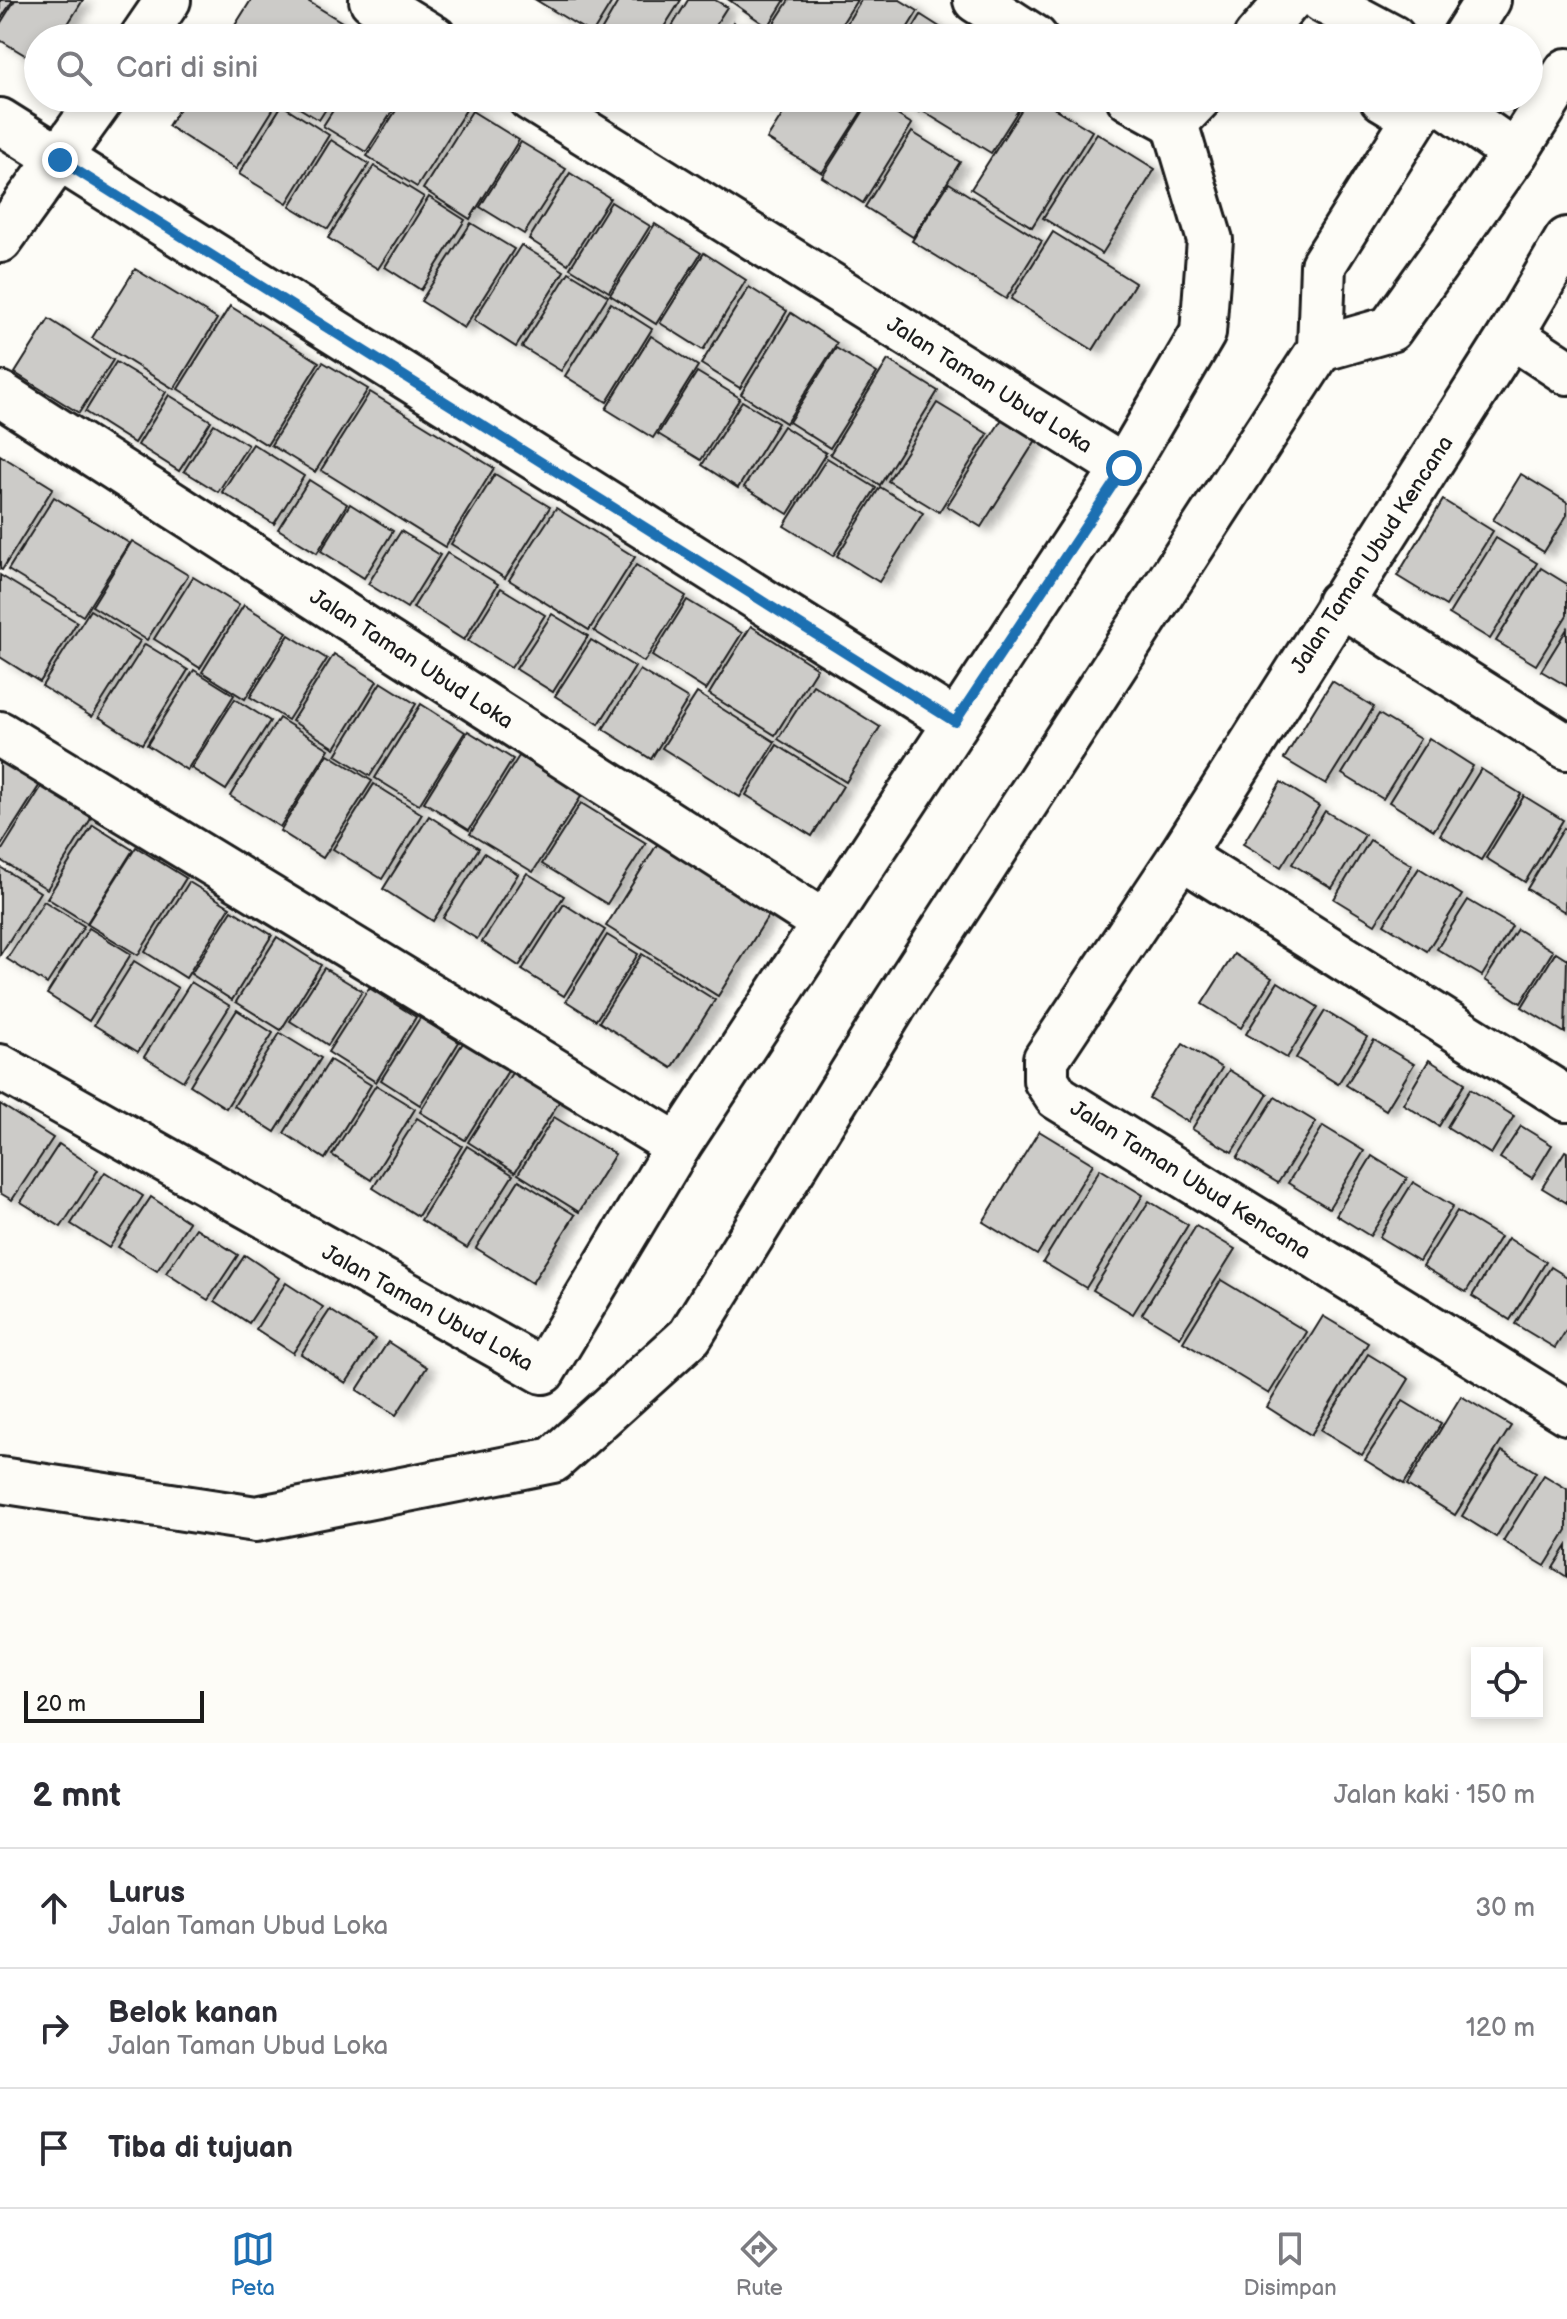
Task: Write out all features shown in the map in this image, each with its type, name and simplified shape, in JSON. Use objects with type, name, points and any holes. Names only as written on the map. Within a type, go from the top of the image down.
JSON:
[{"type":"street","points":[[152,24],[168,0]]},
{"type":"street","points":[[372,0],[411,24]]},
{"type":"street","points":[[976,0],[1013,24]]},
{"type":"street","points":[[1322,0],[1367,24]]},
{"type":"street","points":[[1473,24],[1488,0]]},
{"type":"street","points":[[1543,109],[1567,71]]},
{"type":"street","points":[[0,240],[93,112]]},
{"type":"street","name":"Jalan Taman Ubud Loka","points":[[552,112],[1124,468]]},
{"type":"street","name":"Jalan Taman Ubud Loka","points":[[0,1067],[543,1371],[678,1146],[1124,468],[1203,333],[1210,240],[1187,112]]},
{"type":"street","points":[[0,1480],[256,1519],[553,1460],[690,1336],[893,1007],[1320,349],[1323,265],[1410,112]]},
{"type":"street","points":[[1433,112],[1515,153]]},
{"type":"street","points":[[1320,349],[1390,329],[1541,112]]},
{"type":"street","points":[[0,121],[955,722]]},
{"type":"street","name":"Jalan Taman Ubud Kencana","points":[[1567,240],[1511,335],[1181,856],[1046,1059],[1046,1080],[1057,1097],[1567,1412]]},
{"type":"street","points":[[1511,335],[1567,372]]},
{"type":"street","name":"Jalan Taman Ubud Loka","points":[[0,394],[824,923]]},
{"type":"street","points":[[1339,603],[1567,747]]},
{"type":"street","points":[[0,734],[678,1146]]},
{"type":"street","points":[[1181,856],[1567,1099]]},
{"type":"building","points":[[0,0],[13,0],[0,20]]},
{"type":"building","points":[[15,0],[83,0],[68,24],[24,24],[24,55],[0,40],[0,24]]},
{"type":"building","points":[[251,0],[306,0],[345,24],[236,24]]},
{"type":"building","points":[[536,0],[613,0],[598,24],[576,24]]},
{"type":"building","points":[[619,0],[681,0],[666,24],[605,24]]},
{"type":"building","points":[[688,0],[715,0],[727,7],[716,24],[673,24]]},
{"type":"building","points":[[729,0],[785,0],[770,24],[764,24]]},
{"type":"building","points":[[789,0],[857,0],[842,24],[774,24]]},
{"type":"building","points":[[861,0],[900,0],[918,11],[910,24],[846,24]]},
{"type":"building","points":[[921,15],[935,24],[916,24]]},
{"type":"building","points":[[177,112],[272,112],[236,169],[168,126]]},
{"type":"building","points":[[278,112],[293,112],[329,135],[287,203],[239,174]]},
{"type":"building","points":[[306,112],[324,112],[319,120]]},
{"type":"building","points":[[332,112],[392,112],[366,152],[323,126]]},
{"type":"building","points":[[395,112],[465,112],[417,187],[367,156]]},
{"type":"building","points":[[471,112],[519,140],[470,219],[423,189]]},
{"type":"building","points":[[784,112],[861,112],[822,173],[767,139]]},
{"type":"building","points":[[863,112],[892,112],[912,124],[863,203],[822,177]]},
{"type":"building","points":[[924,112],[1017,112],[991,153]]},
{"type":"building","points":[[1020,112],[1060,112],[1092,131],[1032,227],[971,189]]},
{"type":"building","points":[[912,132],[960,162],[913,237],[865,207]]},
{"type":"building","points":[[1097,133],[1155,169],[1102,254],[1043,218]]},
{"type":"building","points":[[331,140],[369,164],[328,229],[290,206]]},
{"type":"building","points":[[521,142],[566,169],[524,234],[480,207]]},
{"type":"building","points":[[374,166],[424,197],[378,269],[328,238]]},
{"type":"building","points":[[570,173],[610,198],[568,264],[529,239]]},
{"type":"building","points":[[949,183],[1042,241],[1006,299],[912,241]]},
{"type":"building","points":[[429,197],[465,220],[421,290],[385,267]]},
{"type":"building","points":[[611,202],[650,226],[609,292],[570,268]]},
{"type":"building","points":[[471,223],[514,249],[464,328],[421,301]]},
{"type":"building","points":[[655,224],[701,253],[656,324],[610,295]]},
{"type":"building","points":[[1053,232],[1135,283],[1093,350],[1011,299]]},
{"type":"building","points":[[521,245],[564,271],[516,347],[474,320]]},
{"type":"building","points":[[704,253],[746,280],[703,350],[660,323]]},
{"type":"building","points":[[135,269],[217,319],[174,389],[92,338]]},
{"type":"building","points":[[569,272],[608,296],[561,371],[522,347]]},
{"type":"building","points":[[749,287],[787,311],[740,388],[701,364]]},
{"type":"building","points":[[611,303],[652,329],[607,402],[565,376]]},
{"type":"building","points":[[230,306],[319,362],[267,445],[178,389]]},
{"type":"building","points":[[791,313],[837,343],[786,423],[741,394]]},
{"type":"building","points":[[49,319],[113,360],[79,413],[15,373]]},
{"type":"building","points":[[651,336],[698,366],[653,438],[606,409]]},
{"type":"building","points":[[836,348],[877,373],[830,448],[789,422]]},
{"type":"building","points":[[888,360],[938,391],[880,485],[830,454]]},
{"type":"building","points":[[116,362],[166,392],[134,443],[85,412]]},
{"type":"building","points":[[323,362],[368,389],[315,472],[271,445]]},
{"type":"building","points":[[697,372],[740,398],[701,460],[658,434]]},
{"type":"building","points":[[370,392],[494,468],[445,547],[321,470]]},
{"type":"building","points":[[169,395],[211,421],[179,471],[138,445]]},
{"type":"building","points":[[742,401],[778,423],[738,488],[702,465]]},
{"type":"building","points":[[937,403],[988,434],[939,512],[888,481]]},
{"type":"building","points":[[1002,419],[1036,440],[981,527],[947,506]]},
{"type":"building","points":[[214,424],[248,445],[218,492],[184,471]]},
{"type":"building","points":[[783,426],[826,453],[788,514],[744,487]]},
{"type":"building","points":[[253,444],[304,476],[274,524],[222,492]]},
{"type":"building","points":[[0,455],[53,488],[2,570],[0,569]]},
{"type":"building","points":[[827,458],[876,488],[833,556],[784,526]]},
{"type":"building","points":[[495,474],[550,507],[505,578],[451,544]]},
{"type":"building","points":[[1521,474],[1567,502],[1567,515],[1544,552],[1493,520]]},
{"type":"building","points":[[309,480],[347,504],[317,553],[278,529]]},
{"type":"building","points":[[880,487],[923,513],[879,582],[837,556]]},
{"type":"building","points":[[54,497],[129,543],[83,616],[8,570]]},
{"type":"building","points":[[1443,500],[1493,531],[1446,606],[1397,576]]},
{"type":"building","points":[[350,504],[393,531],[364,578],[321,551]]},
{"type":"building","points":[[556,508],[635,557],[589,630],[509,580]]},
{"type":"building","points":[[401,531],[440,555],[407,608],[368,584]]},
{"type":"building","points":[[1496,538],[1537,563],[1490,639],[1449,614]]},
{"type":"building","points":[[132,541],[188,575],[147,640],[92,606]]},
{"type":"building","points":[[447,553],[498,584],[464,640],[413,608]]},
{"type":"building","points":[[636,565],[686,596],[644,662],[594,631]]},
{"type":"building","points":[[1541,568],[1567,584],[1567,615],[1536,665],[1496,641]]},
{"type":"building","points":[[0,575],[77,622],[40,682],[0,657]]},
{"type":"building","points":[[193,577],[239,605],[200,668],[154,639]]},
{"type":"building","points":[[501,588],[545,615],[511,668],[468,641]]},
{"type":"building","points":[[687,600],[742,633],[706,690],[652,656]]},
{"type":"building","points":[[244,605],[287,632],[245,699],[202,672]]},
{"type":"building","points":[[90,610],[140,641],[92,717],[42,686]]},
{"type":"building","points":[[552,614],[588,636],[553,692],[516,669]]},
{"type":"building","points":[[751,626],[817,668],[775,735],[709,694]]},
{"type":"building","points":[[1567,629],[1567,686],[1541,671]]},
{"type":"building","points":[[289,635],[327,659],[288,720],[250,697]]},
{"type":"building","points":[[591,640],[635,667],[599,724],[555,696]]},
{"type":"building","points":[[145,644],[188,670],[142,744],[99,717]]},
{"type":"building","points":[[334,654],[377,681],[335,748],[292,721]]},
{"type":"building","points":[[194,670],[234,695],[187,770],[147,745]]},
{"type":"building","points":[[640,670],[688,699],[651,759],[603,729]]},
{"type":"building","points":[[1332,681],[1374,707],[1326,784],[1284,759]]},
{"type":"building","points":[[381,682],[416,704],[370,776],[336,755]]},
{"type":"building","points":[[813,685],[880,727],[846,782],[778,739]]},
{"type":"building","points":[[697,693],[775,742],[740,797],[662,748]]},
{"type":"building","points":[[235,699],[270,721],[226,790],[191,768]]},
{"type":"building","points":[[421,704],[465,732],[419,805],[375,778]]},
{"type":"building","points":[[1379,714],[1420,739],[1383,799],[1342,774]]},
{"type":"building","points":[[279,718],[329,749],[280,827],[230,796]]},
{"type":"building","points":[[468,731],[513,759],[469,830],[424,802]]},
{"type":"building","points":[[1429,738],[1473,766],[1434,830],[1389,802]]},
{"type":"building","points":[[0,742],[48,772],[0,847]]},
{"type":"building","points":[[777,745],[843,786],[812,836],[746,795]]},
{"type":"building","points":[[328,754],[372,781],[323,858],[280,831]]},
{"type":"building","points":[[519,756],[582,795],[533,872],[470,834]]},
{"type":"building","points":[[1481,769],[1521,794],[1481,860],[1440,835]]},
{"type":"building","points":[[1281,782],[1319,806],[1281,867],[1243,844]]},
{"type":"building","points":[[374,784],[422,814],[382,879],[333,849]]},
{"type":"building","points":[[42,786],[92,817],[47,889],[0,860],[0,853]]},
{"type":"building","points":[[1524,796],[1563,820],[1525,882],[1486,858]]},
{"type":"building","points":[[581,803],[646,843],[607,904],[542,864]]},
{"type":"building","points":[[1325,811],[1365,835],[1332,888],[1292,864]]},
{"type":"building","points":[[429,816],[479,848],[433,921],[383,889]]},
{"type":"building","points":[[93,825],[133,850],[87,923],[47,898]]},
{"type":"building","points":[[1564,828],[1567,830],[1565,912],[1527,889]]},
{"type":"building","points":[[1370,840],[1412,865],[1375,924],[1334,899]]},
{"type":"building","points":[[658,843],[770,913],[718,996],[606,926]]},
{"type":"building","points":[[136,847],[186,878],[138,955],[87,924]]},
{"type":"building","points":[[484,853],[518,874],[477,939],[443,918]]},
{"type":"building","points":[[0,867],[40,892],[0,955]]},
{"type":"building","points":[[1419,868],[1462,895],[1427,951],[1384,924]]},
{"type":"building","points":[[527,873],[564,896],[519,966],[482,942]]},
{"type":"building","points":[[189,882],[230,907],[186,978],[145,952]]},
{"type":"building","points":[[1468,900],[1512,926],[1482,976],[1437,949]]},
{"type":"building","points":[[44,901],[84,926],[47,984],[7,959]]},
{"type":"building","points":[[564,904],[605,930],[564,996],[522,970]]},
{"type":"building","points":[[232,910],[272,935],[232,1000],[191,974]]},
{"type":"building","points":[[89,928],[131,954],[89,1021],[47,994]]},
{"type":"building","points":[[1517,929],[1553,951],[1521,1003],[1485,980]]},
{"type":"building","points":[[607,935],[638,954],[596,1020],[566,1001]]},
{"type":"building","points":[[277,937],[321,965],[281,1030],[236,1002]]},
{"type":"building","points":[[1556,952],[1567,959],[1565,1033],[1522,1007]]},
{"type":"building","points":[[642,954],[715,1000],[672,1068],[599,1022]]},
{"type":"building","points":[[1234,954],[1272,978],[1241,1028],[1202,1004]]},
{"type":"building","points":[[134,961],[178,988],[138,1052],[94,1025]]},
{"type":"building","points":[[324,968],[362,991],[328,1045],[290,1021]]},
{"type":"building","points":[[191,982],[230,1006],[183,1081],[144,1057]]},
{"type":"building","points":[[1278,982],[1318,1007],[1287,1058],[1246,1034]]},
{"type":"building","points":[[369,988],[416,1017],[376,1082],[328,1052]]},
{"type":"building","points":[[237,1010],[273,1033],[226,1108],[190,1085]]},
{"type":"building","points":[[1325,1011],[1367,1037],[1338,1084],[1296,1058]]},
{"type":"building","points":[[420,1018],[459,1042],[420,1105],[381,1080]]},
{"type":"building","points":[[280,1033],[321,1058],[275,1132],[234,1106]]},
{"type":"building","points":[[466,1038],[511,1066],[465,1140],[420,1112]]},
{"type":"building","points":[[1374,1040],[1414,1064],[1386,1110],[1346,1085]]},
{"type":"building","points":[[1183,1044],[1222,1068],[1188,1122],[1149,1098]]},
{"type":"building","points":[[330,1060],[371,1085],[325,1159],[284,1133]]},
{"type":"building","points":[[1429,1060],[1465,1083],[1439,1126],[1403,1104]]},
{"type":"building","points":[[517,1065],[564,1094],[515,1172],[468,1142]]},
{"type":"building","points":[[1229,1070],[1268,1094],[1232,1152],[1192,1129]]},
{"type":"building","points":[[376,1085],[415,1109],[371,1180],[332,1155]]},
{"type":"building","points":[[1470,1089],[1514,1116],[1491,1154],[1447,1127]]},
{"type":"building","points":[[1275,1097],[1316,1122],[1278,1183],[1237,1158]]},
{"type":"building","points":[[0,1104],[53,1138],[12,1200],[0,1193]]},
{"type":"building","points":[[554,1117],[615,1154],[579,1212],[518,1174]]},
{"type":"building","points":[[417,1118],[462,1146],[418,1216],[373,1188]]},
{"type":"building","points":[[1323,1126],[1364,1151],[1329,1208],[1288,1183]]},
{"type":"building","points":[[1521,1126],[1552,1145],[1532,1178],[1500,1158]]},
{"type":"building","points":[[1039,1131],[1093,1164],[1037,1255],[983,1222]]},
{"type":"building","points":[[59,1144],[98,1170],[61,1227],[21,1202]]},
{"type":"building","points":[[467,1146],[513,1175],[467,1248],[421,1220]]},
{"type":"building","points":[[1567,1152],[1567,1203],[1542,1188]]},
{"type":"building","points":[[1372,1156],[1407,1178],[1370,1236],[1336,1215]]},
{"type":"building","points":[[1100,1169],[1143,1195],[1086,1288],[1043,1262]]},
{"type":"building","points":[[105,1172],[143,1196],[109,1248],[71,1224]]},
{"type":"building","points":[[519,1180],[575,1215],[532,1283],[476,1248]]},
{"type":"building","points":[[1413,1182],[1453,1206],[1419,1261],[1379,1237]]},
{"type":"building","points":[[151,1197],[189,1222],[157,1271],[118,1247]]},
{"type":"building","points":[[1149,1201],[1188,1225],[1133,1314],[1093,1290]]},
{"type":"building","points":[[1457,1211],[1500,1237],[1466,1292],[1423,1266]]},
{"type":"building","points":[[1196,1226],[1235,1249],[1180,1337],[1142,1314]]},
{"type":"building","points":[[196,1228],[238,1255],[208,1300],[166,1273]]},
{"type":"building","points":[[1508,1238],[1546,1262],[1510,1320],[1472,1296]]},
{"type":"building","points":[[245,1255],[279,1278],[249,1323],[215,1301]]},
{"type":"building","points":[[1551,1267],[1567,1277],[1567,1329],[1555,1348],[1515,1324]]},
{"type":"building","points":[[1221,1280],[1307,1332],[1269,1394],[1183,1342]]},
{"type":"building","points":[[286,1283],[323,1307],[293,1353],[256,1329]]},
{"type":"building","points":[[330,1310],[375,1339],[346,1383],[301,1354]]},
{"type":"building","points":[[1323,1316],[1368,1343],[1311,1435],[1267,1407]]},
{"type":"building","points":[[388,1342],[427,1367],[396,1415],[357,1390]]},
{"type":"building","points":[[1368,1354],[1409,1379],[1362,1455],[1321,1430]]},
{"type":"building","points":[[1461,1396],[1511,1426],[1455,1515],[1407,1485]]},
{"type":"building","points":[[1403,1401],[1441,1424],[1404,1484],[1365,1460]]},
{"type":"building","points":[[1502,1451],[1536,1472],[1496,1537],[1462,1516]]},
{"type":"building","points":[[1544,1475],[1567,1489],[1567,1530],[1545,1566],[1503,1541]]},
{"type":"building","points":[[1567,1546],[1567,1577],[1553,1568]]},
{"type":"route","points":[[60,160],[955,722],[1124,468]]}]
